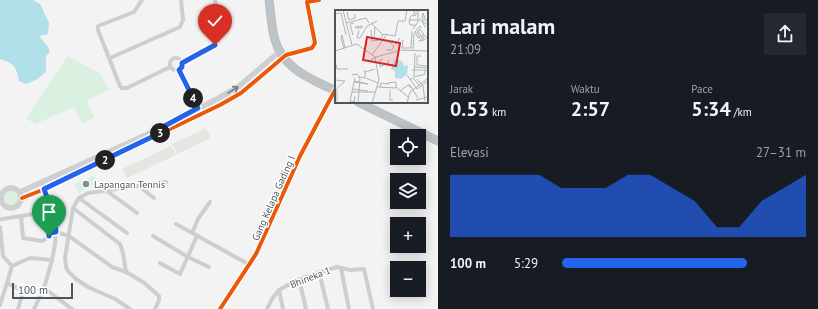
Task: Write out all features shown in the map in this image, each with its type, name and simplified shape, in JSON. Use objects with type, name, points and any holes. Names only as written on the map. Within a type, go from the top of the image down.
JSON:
[{"type":"highway","points":[[269,0],[274,38],[281,55],[288,64],[296,70],[317,83],[335,91]]},
{"type":"highway","points":[[361,103],[438,141]]},
{"type":"street","points":[[142,0],[134,12],[98,26],[98,30],[120,86],[125,88],[170,67]]},
{"type":"street","points":[[110,58],[180,27],[183,20],[181,0]]},
{"type":"street","points":[[179,70],[182,67],[182,63],[210,48],[218,41],[219,38],[215,0]]},
{"type":"street","points":[[21,195],[44,189],[216,103],[281,55],[314,46],[307,2],[319,0]]},
{"type":"street","points":[[170,67],[171,60],[174,58],[177,58],[182,63]]},
{"type":"street","points":[[170,67],[174,70],[179,70]]},
{"type":"street","points":[[179,70],[198,108]]},
{"type":"street","name":"Gang Kelapa Gading I","points":[[220,309],[250,265],[300,156],[335,91]]},
{"type":"street","points":[[191,115],[198,108],[216,103]]},
{"type":"street","points":[[21,195],[15,189],[9,188],[1,197],[2,206],[9,208],[16,207],[20,203],[21,195],[41,182],[160,131]]},
{"type":"street","points":[[34,309],[44,288],[52,260],[56,232],[55,219],[41,182]]},
{"type":"street","points":[[130,309],[115,299],[88,287],[68,271],[65,258],[73,208],[79,198],[88,193],[166,182]]},
{"type":"street","points":[[139,186],[154,198]]},
{"type":"street","points":[[107,190],[138,213]]},
{"type":"street","points":[[79,198],[127,233]]},
{"type":"street","points":[[192,233],[198,219],[210,202]]},
{"type":"street","points":[[73,208],[120,244],[124,253],[126,272]]},
{"type":"street","points":[[0,220],[2,218],[40,213],[42,214],[49,233],[47,238],[42,241],[23,238],[21,216]]},
{"type":"street","points":[[176,224],[250,265]]},
{"type":"street","points":[[0,227],[3,256],[12,266]]},
{"type":"street","points":[[49,233],[56,232],[69,236],[112,267],[126,272],[142,282],[157,294],[159,300],[155,309]]},
{"type":"street","points":[[153,236],[188,257],[209,267]]},
{"type":"street","points":[[160,264],[180,274],[197,236]]},
{"type":"street","points":[[0,305],[12,266],[30,258],[52,260]]},
{"type":"street","name":"Bhineka 1","points":[[267,309],[279,290],[299,279],[329,268],[341,268],[350,270],[364,269],[372,309]]},
{"type":"street","points":[[341,268],[349,309]]},
{"type":"street","points":[[319,272],[328,309]]},
{"type":"street","points":[[299,279],[306,309]]},
{"type":"street","points":[[7,283],[23,291],[18,309]]},
{"type":"street","points":[[44,288],[72,309]]},
{"type":"street","points":[[279,290],[283,309]]},
{"type":"shaded area","points":[[206,128],[211,138],[177,154],[172,144]]},
{"type":"shaded area","points":[[171,146],[176,155],[127,178],[122,169]]},
{"type":"green space","points":[[68,56],[99,73],[110,89],[87,101],[94,118],[82,123],[74,107],[35,124],[26,118]]},
{"type":"green space","name":"Lapangan Tennis","points":[[94,175],[98,183],[78,193],[74,184]]},
{"type":"green space","points":[[12,190],[19,195],[20,198],[15,205],[12,206],[5,201],[4,198],[9,191]]},
{"type":"water","points":[[0,0],[33,0],[40,4],[49,23],[48,34],[39,36],[50,52],[46,56],[46,72],[36,80],[26,84],[19,81],[16,69],[12,64],[0,59]]},
{"type":"cycle path","points":[[22,198],[45,189],[220,105],[241,93],[286,55],[312,48],[315,43],[307,2],[319,0]]},
{"type":"cycle path","points":[[220,309],[256,254],[300,156],[335,90]]},
{"type":"place","name":"Lapangan Tennis","points":[[86,184]]},
{"type":"route","points":[[49,236],[49,233],[56,232],[55,219],[44,189],[160,133],[159,129],[198,108],[179,70],[182,67],[182,63],[215,45]]}]
